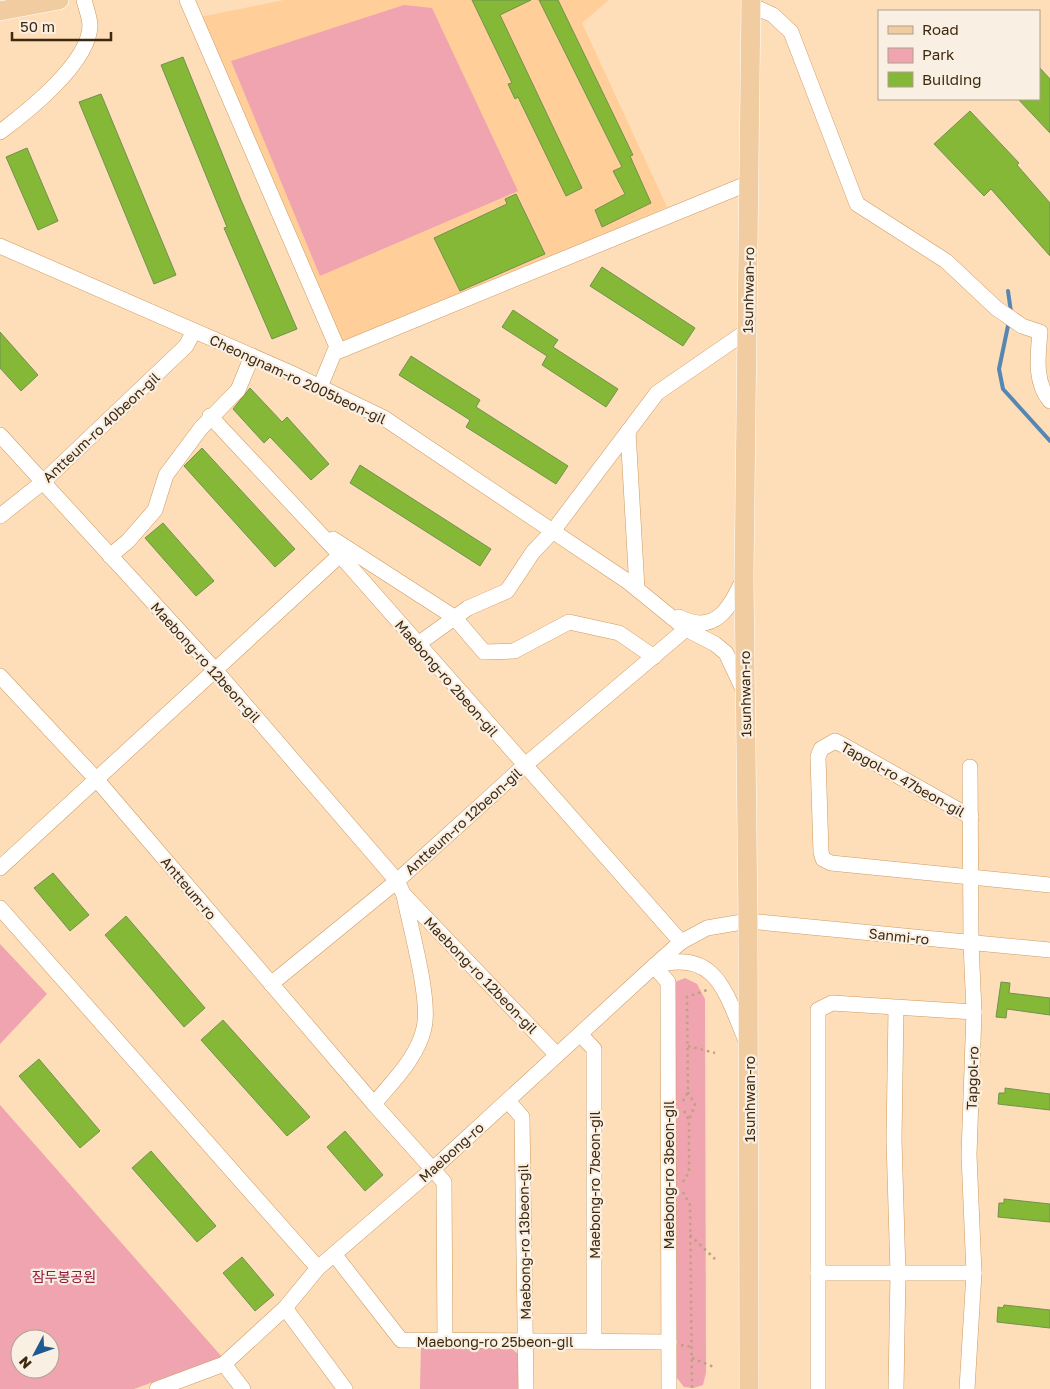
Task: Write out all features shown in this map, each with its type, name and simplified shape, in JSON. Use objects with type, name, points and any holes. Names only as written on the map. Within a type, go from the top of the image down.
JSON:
[{"type":"main road","points":[[0,11],[60,0]]},
{"type":"main road","name":"1sunhwan-ro","points":[[750,1389],[744,578],[751,3]]},
{"type":"street","points":[[0,132],[55,85],[81,54],[90,27],[84,0]]},
{"type":"street","points":[[187,0],[337,347],[320,387]]},
{"type":"street","points":[[751,3],[773,16],[791,32],[857,204],[946,261],[1002,312],[1022,326],[1040,332],[1037,359],[1041,391],[1050,401]]},
{"type":"street","points":[[334,353],[749,183]]},
{"type":"street","name":"Cheongnam-ro 2005beon-gil","points":[[0,246],[252,356],[384,418],[553,531],[668,612]]},
{"type":"street","name":"Antteum-ro 40beon-gil","points":[[0,516],[43,482],[186,346],[194,331]]},
{"type":"street","points":[[418,644],[454,617],[507,591],[533,552],[553,531],[657,393],[747,331]]},
{"type":"street","points":[[110,556],[128,541],[155,510],[166,475],[210,416],[238,390],[252,356]]},
{"type":"street","name":"Maebong-ro 2beon-gil","points":[[210,416],[340,555],[681,942]]},
{"type":"street","points":[[628,431],[632,585]]},
{"type":"street","name":"Maebong-ro 12beon-gil","points":[[0,435],[216,671],[397,882],[404,895],[557,1055]]},
{"type":"street","points":[[315,528],[454,617],[484,652],[514,650],[568,622],[619,633],[654,656]]},
{"type":"street","points":[[0,868],[340,555]]},
{"type":"street","points":[[668,612],[695,623],[711,622],[730,605],[744,578]]},
{"type":"street","points":[[668,612],[686,629],[714,644],[726,653],[735,668],[745,696]]},
{"type":"street","name":"Antteum-ro 12beon-gil","points":[[271,984],[397,882],[524,766],[686,629]]},
{"type":"street","name":"Antteum-ro","points":[[0,676],[97,780],[374,1104],[444,1182],[445,1340]]},
{"type":"street","name":"Tapgol-ro 47beon-gil","points":[[971,817],[835,741],[821,749],[818,757],[821,852],[824,859],[831,863],[972,878]]},
{"type":"street","name":"Tapgol-ro","points":[[967,1389],[974,1273],[969,1155],[974,1012],[971,943],[970,767]]},
{"type":"street","points":[[972,878],[1050,885]]},
{"type":"street","name":"Maebong-ro 12beon-gil","points":[[374,1104],[416,1049],[425,1027],[419,966],[404,895]]},
{"type":"street","points":[[0,908],[318,1268]]},
{"type":"street","name":"Maebong-ro","points":[[157,1389],[224,1364],[286,1308],[318,1268],[433,1169],[681,942],[707,928],[748,921]]},
{"type":"street","name":"Sanmi-ro","points":[[748,921],[1050,950]]},
{"type":"street","points":[[654,966],[677,960],[688,961],[712,974],[723,988],[748,1047]]},
{"type":"street","name":"Maebong-ro 3beon-gil","points":[[654,966],[668,982],[669,1389]]},
{"type":"street","points":[[818,1383],[818,1010],[832,1003],[896,1009],[974,1012]]},
{"type":"street","points":[[896,1009],[894,1140],[898,1273],[896,1382]]},
{"type":"street","name":"Maebong-ro 7beon-gil","points":[[580,1034],[594,1049],[594,1341]]},
{"type":"street","name":"Maebong-ro 13beon-gil","points":[[508,1101],[522,1117],[526,1389]]},
{"type":"street","name":"Maebong-ro 25beon-gil","points":[[334,1254],[401,1340],[669,1342]]},
{"type":"street","points":[[818,1273],[974,1273]]},
{"type":"street","points":[[286,1308],[345,1389]]},
{"type":"street","points":[[224,1364],[243,1389]]},
{"type":"path","points":[[689,1120],[682,1106],[688,1092],[687,997],[711,988]]},
{"type":"path","points":[[688,1046],[715,1053]]},
{"type":"path","points":[[682,1185],[689,1172],[689,1120],[695,1105],[688,1092]]},
{"type":"path","points":[[682,1189],[690,1205],[692,1389]]},
{"type":"path","points":[[690,1235],[715,1259]]},
{"type":"path","points":[[692,1358],[716,1368]]},
{"type":"shaded area","points":[[284,0],[609,0],[582,23],[667,207],[345,347],[200,17]]},
{"type":"green space","points":[[404,5],[432,8],[518,191],[320,276],[231,61]]},
{"type":"green space","points":[[0,944],[47,994],[0,1044]]},
{"type":"green space","points":[[685,978],[697,984],[705,999],[706,1373],[703,1385],[694,1388],[684,1387],[673,1373],[675,982]]},
{"type":"green space","name":"잠두봉공원","points":[[0,1105],[222,1357],[134,1389],[0,1389]]},
{"type":"green space","points":[[421,1344],[511,1348],[518,1354],[519,1389],[420,1389]]},
{"type":"building","points":[[472,0],[531,0],[500,15],[582,188],[566,196],[518,97],[515,99],[508,84],[512,83]]},
{"type":"building","points":[[539,0],[558,0],[633,155],[630,156],[651,203],[602,227],[595,210],[625,194],[613,171],[622,167]]},
{"type":"building","points":[[183,57],[241,200],[297,329],[272,339],[224,228],[227,227],[161,65]]},
{"type":"building","points":[[1040,68],[1050,79],[1050,133],[1019,100],[1040,100]]},
{"type":"building","points":[[101,94],[176,275],[154,284],[79,102]]},
{"type":"building","points":[[970,111],[1019,163],[1017,165],[1050,203],[1050,256],[991,189],[984,196],[934,144]]},
{"type":"building","points":[[27,148],[58,221],[38,230],[6,157]]},
{"type":"building","points":[[516,194],[545,254],[460,291],[434,238],[507,204],[505,199]]},
{"type":"building","points":[[602,267],[695,328],[683,346],[590,286]]},
{"type":"building","points":[[513,310],[558,340],[553,347],[618,389],[606,407],[542,365],[547,356],[502,327]]},
{"type":"building","points":[[0,332],[38,375],[21,391],[0,368]]},
{"type":"building","points":[[411,356],[480,400],[476,407],[568,466],[556,484],[466,427],[470,420],[399,375]]},
{"type":"building","points":[[250,388],[282,422],[287,417],[329,464],[311,480],[270,437],[264,443],[233,409]]},
{"type":"building","points":[[202,448],[295,549],[275,567],[184,466]]},
{"type":"building","points":[[360,465],[491,549],[480,566],[350,483]]},
{"type":"building","points":[[163,523],[214,581],[196,596],[145,538]]},
{"type":"building","points":[[53,873],[89,915],[70,931],[34,888]]},
{"type":"building","points":[[126,916],[205,1008],[184,1027],[105,935]]},
{"type":"building","points":[[1001,982],[1010,983],[1009,993],[1050,998],[1050,1015],[1007,1009],[1006,1018],[996,1017]]},
{"type":"building","points":[[223,1020],[310,1117],[287,1136],[201,1040]]},
{"type":"building","points":[[39,1059],[100,1131],[80,1148],[19,1076]]},
{"type":"building","points":[[1005,1088],[1050,1094],[1050,1110],[998,1104],[999,1093],[1005,1093]]},
{"type":"building","points":[[345,1131],[383,1175],[365,1191],[327,1147]]},
{"type":"building","points":[[151,1151],[216,1226],[197,1242],[132,1168]]},
{"type":"building","points":[[1004,1199],[1050,1204],[1050,1222],[998,1217],[999,1203],[1004,1203]]},
{"type":"building","points":[[242,1257],[274,1295],[255,1311],[223,1273]]},
{"type":"building","points":[[1004,1305],[1050,1310],[1050,1328],[997,1322],[998,1307],[1003,1308]]},
{"type":"waterway","points":[[1008,291],[1011,312]]},
{"type":"waterway","points":[[1009,321],[999,369],[1003,389],[1050,441]]}]
